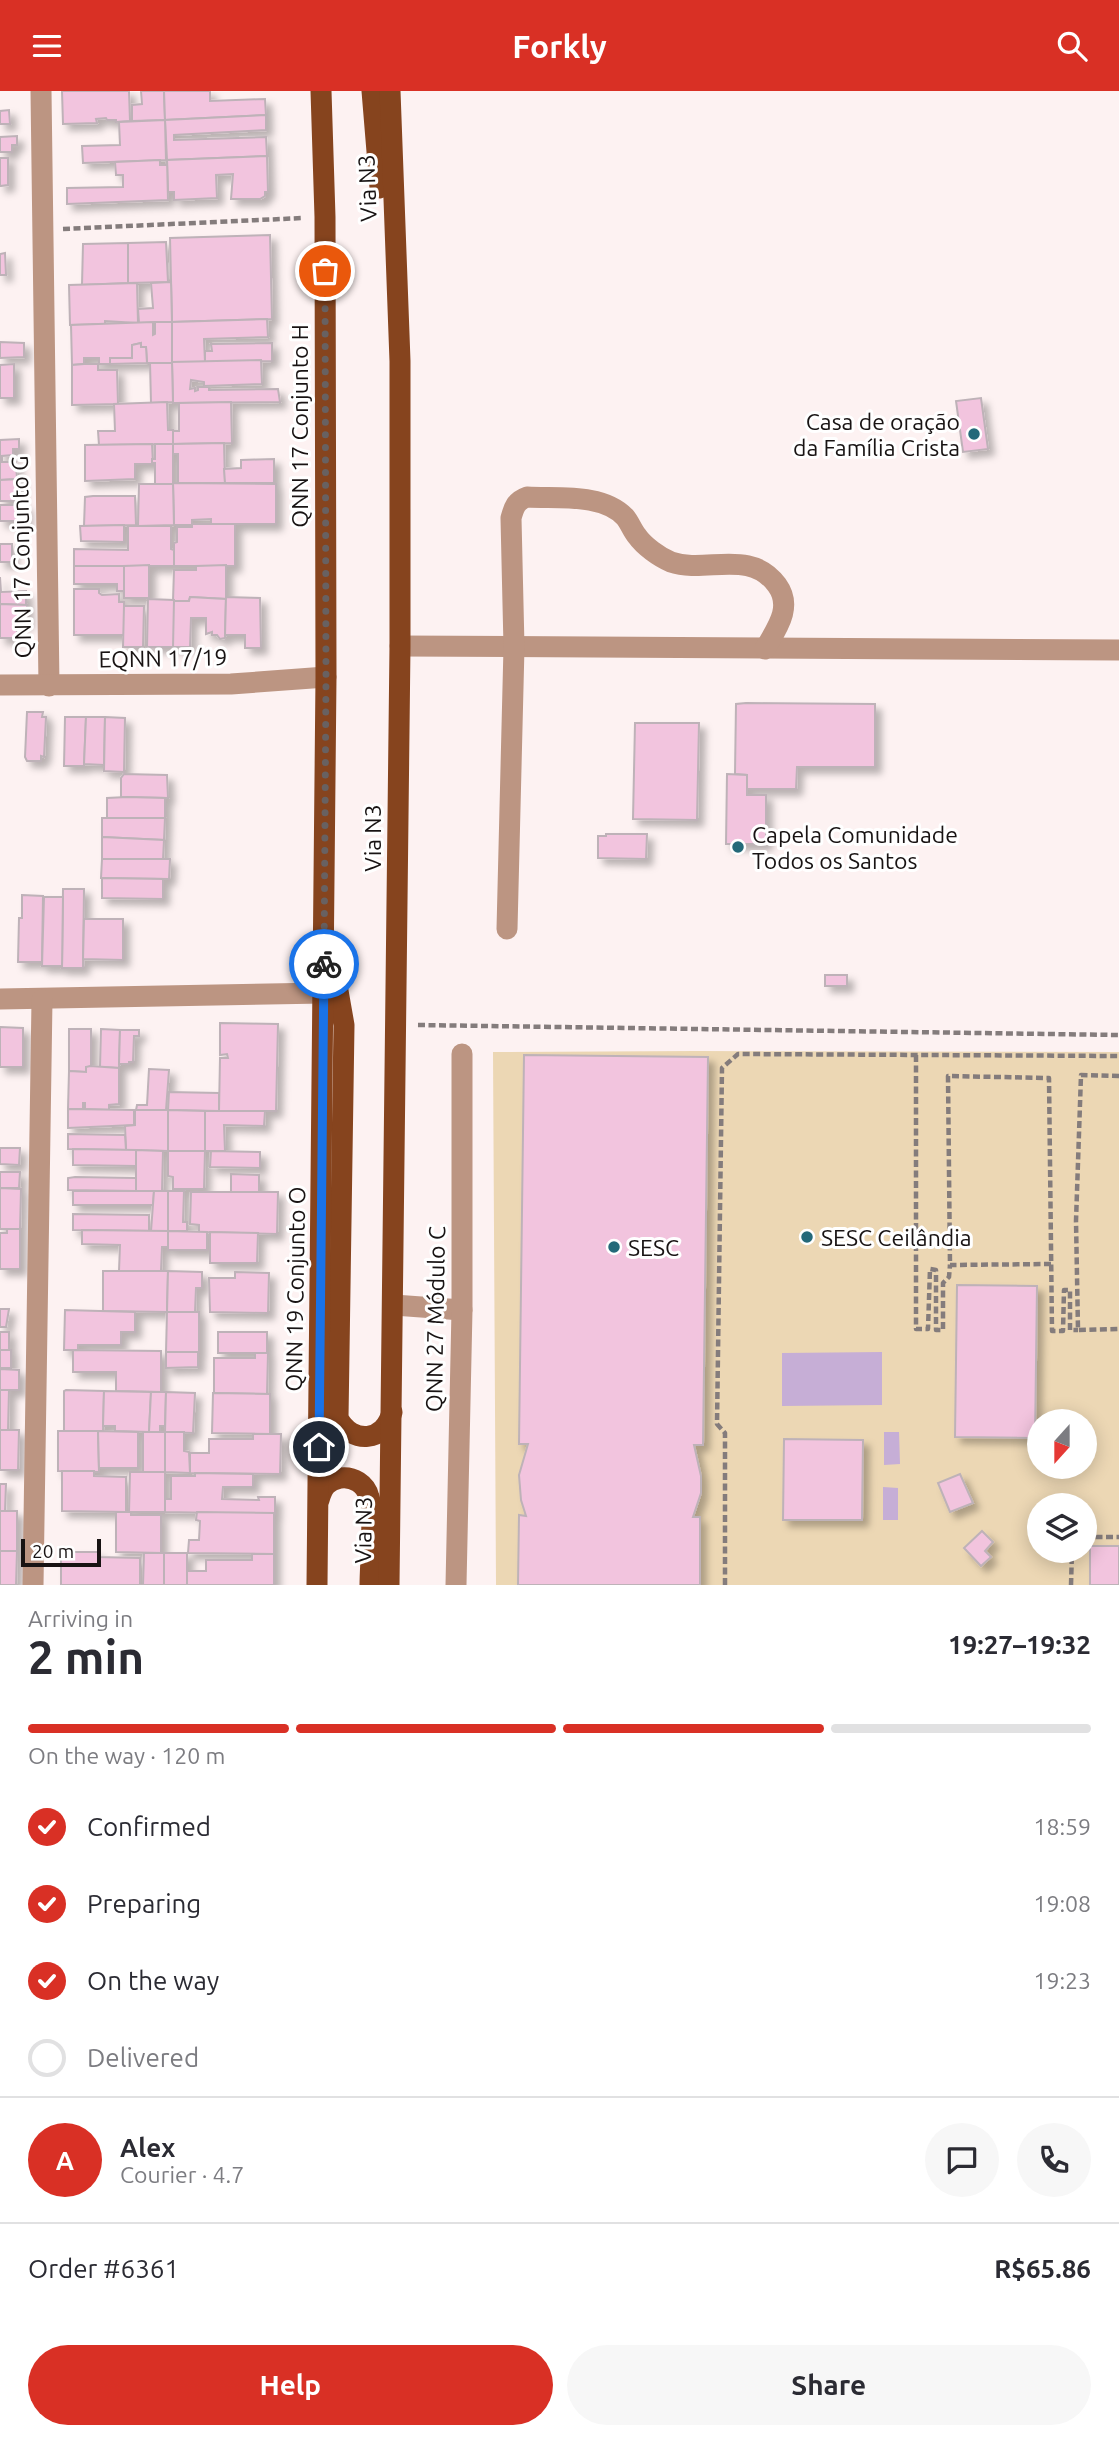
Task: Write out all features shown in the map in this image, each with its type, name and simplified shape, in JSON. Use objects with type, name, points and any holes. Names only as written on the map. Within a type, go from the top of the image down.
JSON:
[{"type":"main road","name":"QNN 17 Conjunto H","points":[[321,91],[325,217],[326,677]]},
{"type":"main road","points":[[372,91],[383,226],[400,361]]},
{"type":"main road","name":"Via N3","points":[[389,1585],[400,646],[400,361],[390,91]]},
{"type":"main road","name":"Via N3","points":[[324,993],[326,677]]},
{"type":"main road","points":[[325,914],[345,1025],[338,1418],[343,1427],[351,1433],[369,1437],[385,1428],[392,1412]]},
{"type":"main road","name":"QNN 19 Conjunto O","points":[[317,1585],[324,993]]},
{"type":"main road","points":[[319,1500],[326,1485],[340,1478],[357,1481],[369,1495],[370,1585]]},
{"type":"street","name":"QNN 17 Conjunto G","points":[[41,91],[49,686]]},
{"type":"street","points":[[507,929],[514,647],[514,506],[527,498],[595,501],[614,509],[626,519],[646,546],[670,562],[686,565],[743,564],[761,571],[773,579],[783,593],[785,608],[765,649]]},
{"type":"street","points":[[400,646],[1119,650]]},
{"type":"street","name":"EQNN 17/19","points":[[0,685],[231,684],[326,677]]},
{"type":"street","points":[[0,999],[324,993]]},
{"type":"street","points":[[33,1585],[42,1000]]},
{"type":"street","name":"QNN 27 Módulo C","points":[[456,1585],[462,1310],[462,1054]]},
{"type":"street","points":[[394,1305],[462,1310]]},
{"type":"path","points":[[43,230],[325,217]]},
{"type":"path","points":[[397,1025],[1119,1035]]},
{"type":"path","points":[[725,1585],[725,1433],[717,1424],[722,1068],[738,1054],[1119,1056]]},
{"type":"path","points":[[916,1055],[916,1329],[928,1329],[930,1269],[936,1270],[936,1330],[943,1330],[943,1283],[949,1277],[950,1265],[948,1076],[1049,1078],[1052,1331],[1063,1331],[1064,1290],[1070,1290],[1070,1330],[1119,1329]]},
{"type":"path","points":[[1078,1330],[1076,1221],[1081,1075],[1119,1076]]},
{"type":"path","points":[[950,1265],[1051,1264]]},
{"type":"path","points":[[1097,1537],[1119,1537]]},
{"type":"path","points":[[1071,1585],[1072,1563]]},
{"type":"shaded area","name":"SESC Ceilândia","points":[[493,1052],[1119,1052],[1119,1585],[496,1585]]},
{"type":"shaded area","points":[[882,1352],[882,1405],[782,1406],[782,1353]]},
{"type":"shaded area","points":[[884,1432],[899,1432],[900,1464],[884,1465]]},
{"type":"shaded area","points":[[883,1487],[898,1488],[898,1520],[883,1520]]},
{"type":"building","points":[[62,91],[129,91],[130,121],[116,122],[106,118],[96,119],[97,123],[63,124]]},
{"type":"building","points":[[141,91],[164,91],[165,120],[132,121],[132,105],[142,104]]},
{"type":"building","points":[[164,91],[210,91],[210,101],[265,99],[266,115],[165,120]]},
{"type":"building","points":[[9,110],[10,124],[0,124],[0,111]]},
{"type":"building","points":[[266,115],[266,130],[174,135],[174,140],[266,137],[267,156],[167,160],[165,120]]},
{"type":"building","points":[[165,120],[166,160],[83,163],[82,146],[120,145],[119,122]]},
{"type":"building","points":[[17,136],[17,145],[12,145],[12,152],[0,152],[0,137]]},
{"type":"building","points":[[267,156],[268,192],[260,199],[231,199],[233,174],[216,175],[217,198],[174,200],[174,192],[168,192],[167,160]]},
{"type":"building","points":[[0,158],[8,158],[8,185],[0,186]]},
{"type":"building","points":[[160,160],[160,165],[166,165],[167,160],[168,200],[67,204],[67,188],[123,187],[123,175],[116,175],[115,162]]},
{"type":"building","points":[[270,235],[272,319],[172,322],[170,238]]},
{"type":"building","points":[[166,242],[168,282],[128,283],[128,243]]},
{"type":"building","points":[[128,243],[128,283],[82,285],[83,244]]},
{"type":"building","points":[[5,253],[6,275],[0,275],[0,254]]},
{"type":"building","points":[[171,282],[172,322],[139,323],[138,309],[153,308],[151,283]]},
{"type":"building","points":[[137,283],[138,323],[105,321],[105,324],[70,325],[69,285]]},
{"type":"building","points":[[267,319],[268,337],[204,339],[205,362],[172,363],[172,322]]},
{"type":"building","points":[[153,322],[153,335],[155,322],[172,322],[172,363],[147,363],[146,347],[141,347],[141,343],[132,345],[132,358],[110,358],[110,364],[99,364],[99,358],[84,358],[84,364],[72,365],[71,325]]},
{"type":"building","points":[[0,342],[24,343],[24,357],[0,358]]},
{"type":"building","points":[[141,343],[141,347],[146,347],[147,363],[110,364],[110,358],[132,358],[132,345]]},
{"type":"building","points":[[272,343],[272,361],[205,362],[205,351],[212,351],[211,344]]},
{"type":"building","points":[[261,360],[262,384],[204,386],[204,382],[191,380],[190,389],[278,389],[280,402],[173,403],[172,362]]},
{"type":"building","points":[[150,363],[172,363],[173,402],[151,403]]},
{"type":"building","points":[[14,364],[14,398],[0,398],[0,365]]},
{"type":"building","points":[[98,364],[98,370],[117,370],[118,404],[72,405],[72,365]]},
{"type":"building","points":[[981,398],[988,449],[963,452],[956,401]]},
{"type":"building","points":[[167,402],[168,430],[173,430],[173,444],[99,445],[98,431],[115,431],[114,404]]},
{"type":"building","points":[[231,402],[232,443],[173,444],[173,431],[179,431],[179,403]]},
{"type":"building","points":[[19,439],[19,449],[13,449],[13,455],[2,456],[2,462],[16,462],[17,479],[0,480],[0,440]]},
{"type":"building","points":[[224,443],[225,483],[178,483],[178,454],[173,454],[173,444]]},
{"type":"building","points":[[152,444],[153,464],[135,464],[135,479],[85,481],[85,445]]},
{"type":"building","points":[[155,444],[173,444],[173,484],[155,484],[155,463],[152,463],[152,459],[155,459]]},
{"type":"building","points":[[274,459],[274,483],[225,483],[224,469],[241,468],[241,460]]},
{"type":"building","points":[[20,479],[20,501],[0,501],[0,480]]},
{"type":"building","points":[[173,483],[276,484],[276,524],[211,524],[211,519],[192,520],[192,525],[174,525]]},
{"type":"building","points":[[139,484],[173,484],[174,525],[138,526]]},
{"type":"building","points":[[135,496],[136,525],[84,526],[85,497]]},
{"type":"building","points":[[0,505],[26,505],[26,521],[0,521]]},
{"type":"building","points":[[192,524],[235,524],[235,566],[174,566],[177,527],[192,527]]},
{"type":"building","points":[[124,525],[124,542],[81,541],[80,526]]},
{"type":"building","points":[[128,526],[171,526],[174,566],[74,566],[74,549],[128,550]]},
{"type":"building","points":[[0,544],[12,544],[12,562],[0,562]]},
{"type":"building","points":[[149,565],[149,598],[124,598],[124,566]]},
{"type":"building","points":[[226,565],[226,599],[190,597],[189,601],[173,601],[174,570],[196,570],[196,566]]},
{"type":"building","points":[[74,566],[124,566],[124,591],[117,591],[117,584],[74,584]]},
{"type":"building","points":[[0,577],[1,592],[26,591],[26,605],[0,604]]},
{"type":"building","points":[[74,589],[99,589],[102,595],[119,594],[119,602],[124,602],[124,635],[74,635]]},
{"type":"building","points":[[190,597],[226,599],[225,638],[220,639],[217,635],[212,635],[212,632],[206,634],[206,618],[191,618],[190,647],[173,647],[173,601],[189,601]]},
{"type":"building","points":[[226,597],[260,598],[261,648],[245,648],[245,635],[225,635]]},
{"type":"building","points":[[148,599],[174,600],[173,647],[147,647]]},
{"type":"building","points":[[0,604],[27,605],[27,623],[17,623],[17,638],[0,638]]},
{"type":"building","points":[[124,606],[144,606],[143,647],[123,647]]},
{"type":"building","points":[[736,704],[875,704],[875,767],[797,767],[796,789],[747,789],[747,775],[735,774]]},
{"type":"building","points":[[27,712],[43,712],[42,717],[46,717],[44,757],[41,756],[41,761],[27,761],[25,757]]},
{"type":"building","points":[[65,717],[86,717],[84,766],[64,766]]},
{"type":"building","points":[[86,717],[105,717],[104,765],[84,764]]},
{"type":"building","points":[[105,717],[125,718],[124,772],[104,771]]},
{"type":"building","points":[[635,723],[699,723],[697,820],[633,819]]},
{"type":"building","points":[[124,774],[167,775],[168,798],[121,797],[121,778]]},
{"type":"building","points":[[727,774],[747,775],[747,795],[766,795],[766,844],[726,844]]},
{"type":"building","points":[[107,798],[165,798],[165,818],[107,819]]},
{"type":"building","points":[[102,818],[165,818],[164,840],[102,837]]},
{"type":"building","points":[[647,834],[646,859],[598,858],[598,836]]},
{"type":"building","points":[[102,837],[164,840],[163,859],[102,859]]},
{"type":"building","points":[[102,859],[170,859],[169,879],[101,878]]},
{"type":"building","points":[[102,878],[163,879],[163,899],[102,898]]},
{"type":"building","points":[[63,889],[84,889],[83,968],[62,968]]},
{"type":"building","points":[[22,895],[43,896],[42,962],[18,962]]},
{"type":"building","points":[[44,897],[63,897],[62,966],[42,966]]},
{"type":"building","points":[[84,919],[123,919],[123,960],[83,959]]},
{"type":"building","points":[[825,975],[847,975],[847,986],[825,986]]},
{"type":"building","points":[[220,1023],[278,1024],[276,1111],[219,1111],[220,1058],[228,1058],[227,1054],[220,1055]]},
{"type":"building","points":[[0,1027],[23,1028],[23,1067],[0,1067]]},
{"type":"building","points":[[69,1029],[91,1029],[91,1067],[86,1067],[86,1072],[69,1071]]},
{"type":"building","points":[[101,1029],[120,1030],[119,1068],[100,1067]]},
{"type":"building","points":[[120,1030],[139,1030],[139,1036],[134,1036],[133,1062],[129,1064],[119,1064]]},
{"type":"building","name":"SESC","points":[[524,1055],[708,1057],[703,1445],[694,1445],[701,1476],[701,1493],[693,1517],[700,1517],[700,1585],[518,1585],[519,1515],[526,1516],[521,1500],[519,1475],[528,1444],[519,1444]]},
{"type":"building","points":[[86,1067],[119,1068],[119,1104],[109,1105],[109,1110],[85,1109],[85,1103],[83,1109],[68,1109],[69,1071],[86,1072]]},
{"type":"building","points":[[149,1069],[169,1070],[166,1110],[136,1110],[137,1105],[147,1105]]},
{"type":"building","points":[[169,1092],[219,1093],[219,1111],[168,1110]]},
{"type":"building","points":[[68,1109],[134,1110],[134,1125],[68,1128]]},
{"type":"building","points":[[135,1110],[168,1110],[168,1151],[126,1150],[125,1126],[135,1125]]},
{"type":"building","points":[[168,1110],[205,1111],[205,1151],[168,1151]]},
{"type":"building","points":[[205,1111],[265,1111],[264,1126],[224,1125],[225,1151],[205,1151]]},
{"type":"building","points":[[68,1134],[125,1135],[126,1150],[68,1149]]},
{"type":"building","points":[[0,1148],[20,1148],[19,1165],[0,1164]]},
{"type":"building","points":[[73,1149],[136,1150],[136,1166],[73,1165]]},
{"type":"building","points":[[136,1150],[163,1151],[162,1191],[136,1191]]},
{"type":"building","points":[[168,1151],[205,1151],[204,1189],[173,1189],[173,1177],[168,1176]]},
{"type":"building","points":[[211,1151],[260,1152],[260,1168],[210,1167]]},
{"type":"building","points":[[0,1172],[20,1172],[19,1188],[0,1188]]},
{"type":"building","points":[[231,1174],[259,1175],[259,1193],[231,1192]]},
{"type":"building","points":[[68,1178],[136,1178],[136,1191],[68,1190]]},
{"type":"building","points":[[0,1188],[21,1189],[20,1229],[0,1229]]},
{"type":"building","points":[[73,1191],[154,1191],[153,1205],[73,1205]]},
{"type":"building","points":[[154,1191],[168,1191],[168,1231],[151,1231]]},
{"type":"building","points":[[168,1191],[184,1191],[183,1222],[187,1222],[187,1231],[168,1231]]},
{"type":"building","points":[[191,1192],[278,1192],[277,1234],[199,1232],[199,1225],[190,1224]]},
{"type":"building","points":[[73,1214],[149,1215],[149,1231],[73,1230]]},
{"type":"building","points":[[7,1229],[20,1229],[20,1269],[0,1269],[0,1233],[7,1233]]},
{"type":"building","points":[[82,1230],[168,1231],[168,1247],[162,1247],[161,1271],[119,1271],[120,1245],[82,1244]]},
{"type":"building","points":[[168,1231],[207,1232],[207,1250],[168,1250]]},
{"type":"building","points":[[210,1232],[258,1233],[257,1263],[210,1263]]},
{"type":"building","points":[[103,1271],[168,1271],[167,1312],[103,1311]]},
{"type":"building","points":[[168,1271],[202,1272],[202,1288],[196,1288],[195,1312],[167,1312]]},
{"type":"building","points":[[235,1272],[269,1273],[268,1313],[210,1312],[209,1278],[235,1278]]},
{"type":"building","points":[[957,1285],[1037,1286],[1035,1409],[1027,1409],[1027,1438],[955,1437]]},
{"type":"building","points":[[0,1309],[9,1309],[6,1327],[0,1327]]},
{"type":"building","points":[[65,1310],[135,1312],[135,1332],[121,1332],[121,1345],[78,1345],[78,1350],[64,1350]]},
{"type":"building","points":[[167,1312],[199,1312],[199,1352],[166,1352]]},
{"type":"building","points":[[0,1332],[9,1332],[9,1350],[0,1350]]},
{"type":"building","points":[[218,1332],[267,1332],[267,1353],[218,1353]]},
{"type":"building","points":[[0,1350],[11,1350],[11,1368],[0,1368]]},
{"type":"building","points":[[73,1350],[161,1351],[161,1392],[116,1391],[116,1372],[73,1372]]},
{"type":"building","points":[[166,1352],[198,1352],[198,1367],[166,1368]]},
{"type":"building","points":[[255,1353],[268,1353],[267,1394],[214,1393],[214,1358],[255,1358]]},
{"type":"building","points":[[0,1369],[19,1370],[19,1390],[0,1390]]},
{"type":"building","points":[[0,1390],[9,1390],[8,1430],[0,1430]]},
{"type":"building","points":[[66,1390],[104,1391],[103,1431],[64,1431]]},
{"type":"building","points":[[104,1391],[151,1392],[149,1432],[115,1431],[115,1426],[103,1426]]},
{"type":"building","points":[[151,1392],[166,1392],[165,1426],[160,1426],[160,1432],[149,1432]]},
{"type":"building","points":[[166,1392],[195,1393],[193,1433],[165,1432]]},
{"type":"building","points":[[213,1393],[270,1394],[270,1434],[212,1433]]},
{"type":"building","points":[[0,1430],[19,1430],[18,1470],[0,1470]]},
{"type":"building","points":[[58,1431],[98,1431],[99,1472],[58,1471]]},
{"type":"building","points":[[98,1431],[138,1432],[138,1468],[99,1468]]},
{"type":"building","points":[[143,1432],[165,1432],[165,1472],[143,1472]]},
{"type":"building","points":[[165,1432],[184,1432],[184,1451],[189,1452],[190,1473],[165,1472]]},
{"type":"building","points":[[253,1434],[281,1434],[280,1474],[190,1473],[190,1453],[209,1453],[209,1439],[253,1439]]},
{"type":"building","points":[[784,1439],[863,1440],[862,1520],[783,1520]]},
{"type":"building","points":[[62,1471],[94,1471],[94,1476],[126,1477],[126,1512],[62,1511]]},
{"type":"building","points":[[130,1472],[165,1472],[165,1512],[129,1512]]},
{"type":"building","points":[[195,1473],[253,1474],[253,1487],[223,1487],[222,1499],[259,1500],[258,1497],[275,1497],[275,1514],[165,1512],[165,1499],[171,1499],[171,1476],[195,1476]]},
{"type":"building","points":[[960,1474],[973,1503],[950,1512],[938,1483]]},
{"type":"building","points":[[0,1484],[6,1484],[5,1511],[0,1511]]},
{"type":"building","points":[[0,1511],[17,1511],[17,1551],[0,1551]]},
{"type":"building","points":[[116,1512],[161,1515],[161,1553],[116,1552]]},
{"type":"building","points":[[197,1512],[274,1513],[274,1554],[188,1553],[189,1540],[199,1540],[200,1521],[196,1520]]},
{"type":"building","points":[[982,1531],[993,1542],[985,1551],[991,1557],[981,1566],[964,1548]]},
{"type":"building","points":[[1097,1546],[1119,1546],[1119,1585],[1090,1585],[1090,1563],[1097,1563]]},
{"type":"building","points":[[0,1551],[17,1551],[16,1585],[0,1585]]},
{"type":"building","points":[[61,1552],[98,1552],[98,1557],[140,1558],[140,1585],[61,1585]]},
{"type":"building","points":[[144,1553],[164,1553],[164,1585],[143,1585]]},
{"type":"building","points":[[164,1553],[187,1553],[187,1585],[164,1585]]},
{"type":"building","points":[[252,1554],[274,1554],[274,1585],[187,1585],[187,1571],[206,1571],[206,1560],[252,1560]]},
{"type":"way so far","points":[[324,964],[325,271]]},
{"type":"place","name":"Casa de oração da Família Crista","points":[[974,434]]},
{"type":"place","name":"Capela Comunidade Todos os Santos","points":[[738,847]]},
{"type":"place","name":"SESC Ceilândia","points":[[807,1237]]},
{"type":"place","name":"SESC","points":[[614,1247]]},
{"type":"route","points":[[319,1447],[324,964]]}]
